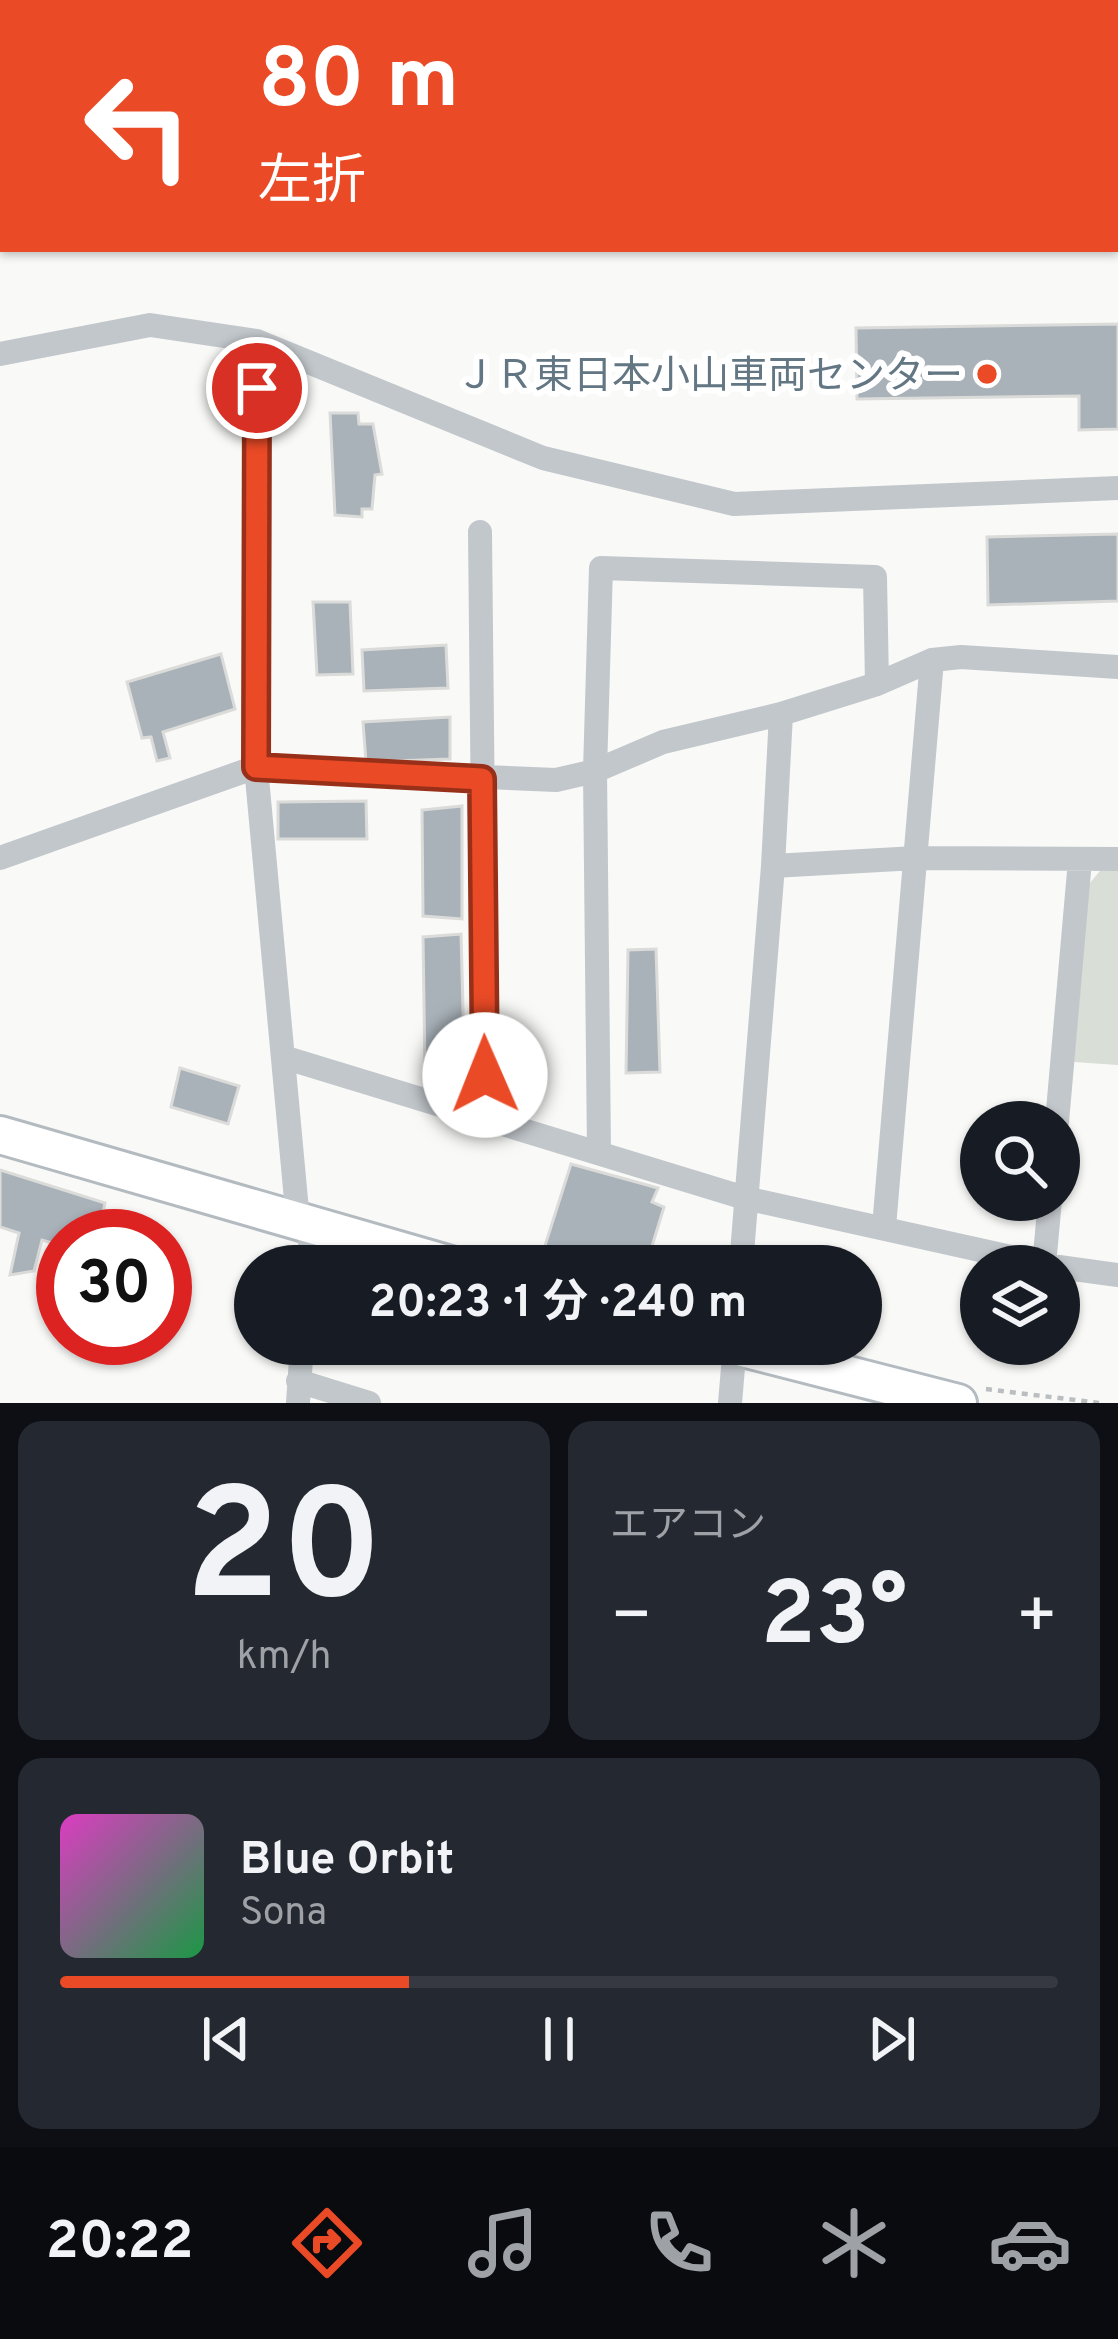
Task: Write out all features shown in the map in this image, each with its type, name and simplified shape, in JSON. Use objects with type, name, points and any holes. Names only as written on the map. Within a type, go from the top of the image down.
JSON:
[{"type":"main road","points":[[0,1136],[381,1245]]},
{"type":"main road","points":[[810,1365],[958,1403]]},
{"type":"street","points":[[0,354],[151,325],[257,341],[543,458],[734,504],[1118,488]]},
{"type":"street","points":[[257,341],[256,767],[298,1221],[311,1237],[310,1245]]},
{"type":"street","points":[[480,532],[486,1117]]},
{"type":"street","points":[[598,1152],[596,771],[601,568],[875,577],[877,684]]},
{"type":"street","points":[[0,858],[256,767],[556,780],[596,771],[663,742],[781,714],[877,684],[932,660],[961,657],[1118,667]]},
{"type":"street","points":[[884,1227],[932,660]]},
{"type":"street","points":[[742,1245],[781,714]]},
{"type":"street","points":[[773,866],[916,858],[1118,860]]},
{"type":"street","points":[[1059,1101],[1080,860]]},
{"type":"street","points":[[283,1057],[746,1198],[962,1245]]},
{"type":"street","points":[[1080,1270],[1118,1275]]},
{"type":"street","points":[[730,1403],[731,1365]]},
{"type":"street","points":[[298,1392],[369,1403]]},
{"type":"shaded area","points":[[1100,871],[1118,871],[1118,1065],[1074,1062],[1089,884]]},
{"type":"building","name":"ＪＲ東日本小山車両センター","points":[[1118,324],[1118,429],[1079,430],[1079,396],[857,399],[856,328]]},
{"type":"building","points":[[330,413],[358,413],[359,424],[373,424],[382,474],[375,475],[372,509],[362,509],[362,517],[335,515]]},
{"type":"building","points":[[1118,534],[1118,601],[988,605],[987,537]]},
{"type":"building","points":[[313,602],[350,602],[353,674],[317,675]]},
{"type":"building","points":[[446,645],[448,688],[364,691],[362,650]]},
{"type":"building","points":[[221,654],[235,709],[163,732],[170,758],[157,761],[151,737],[142,738],[127,682]]},
{"type":"building","points":[[450,717],[450,759],[366,762],[363,722]]},
{"type":"building","points":[[366,801],[367,839],[278,839],[278,802]]},
{"type":"building","points":[[462,806],[462,919],[423,916],[422,810]]},
{"type":"building","points":[[461,934],[465,1083],[425,1073],[423,937]]},
{"type":"building","points":[[656,949],[660,1072],[626,1073],[628,950]]},
{"type":"building","points":[[180,1068],[239,1086],[228,1124],[171,1107]]},
{"type":"building","points":[[571,1164],[658,1188],[652,1202],[664,1207],[652,1245],[545,1245]]},
{"type":"building","points":[[0,1170],[105,1203],[104,1209],[36,1209],[34,1271],[10,1275],[19,1233],[0,1227]]},
{"type":"place","name":"ＪＲ東日本小山車両センター","points":[[987,374]]},
{"type":"route","points":[[257,388],[256,767],[482,779],[485,1075]]}]
